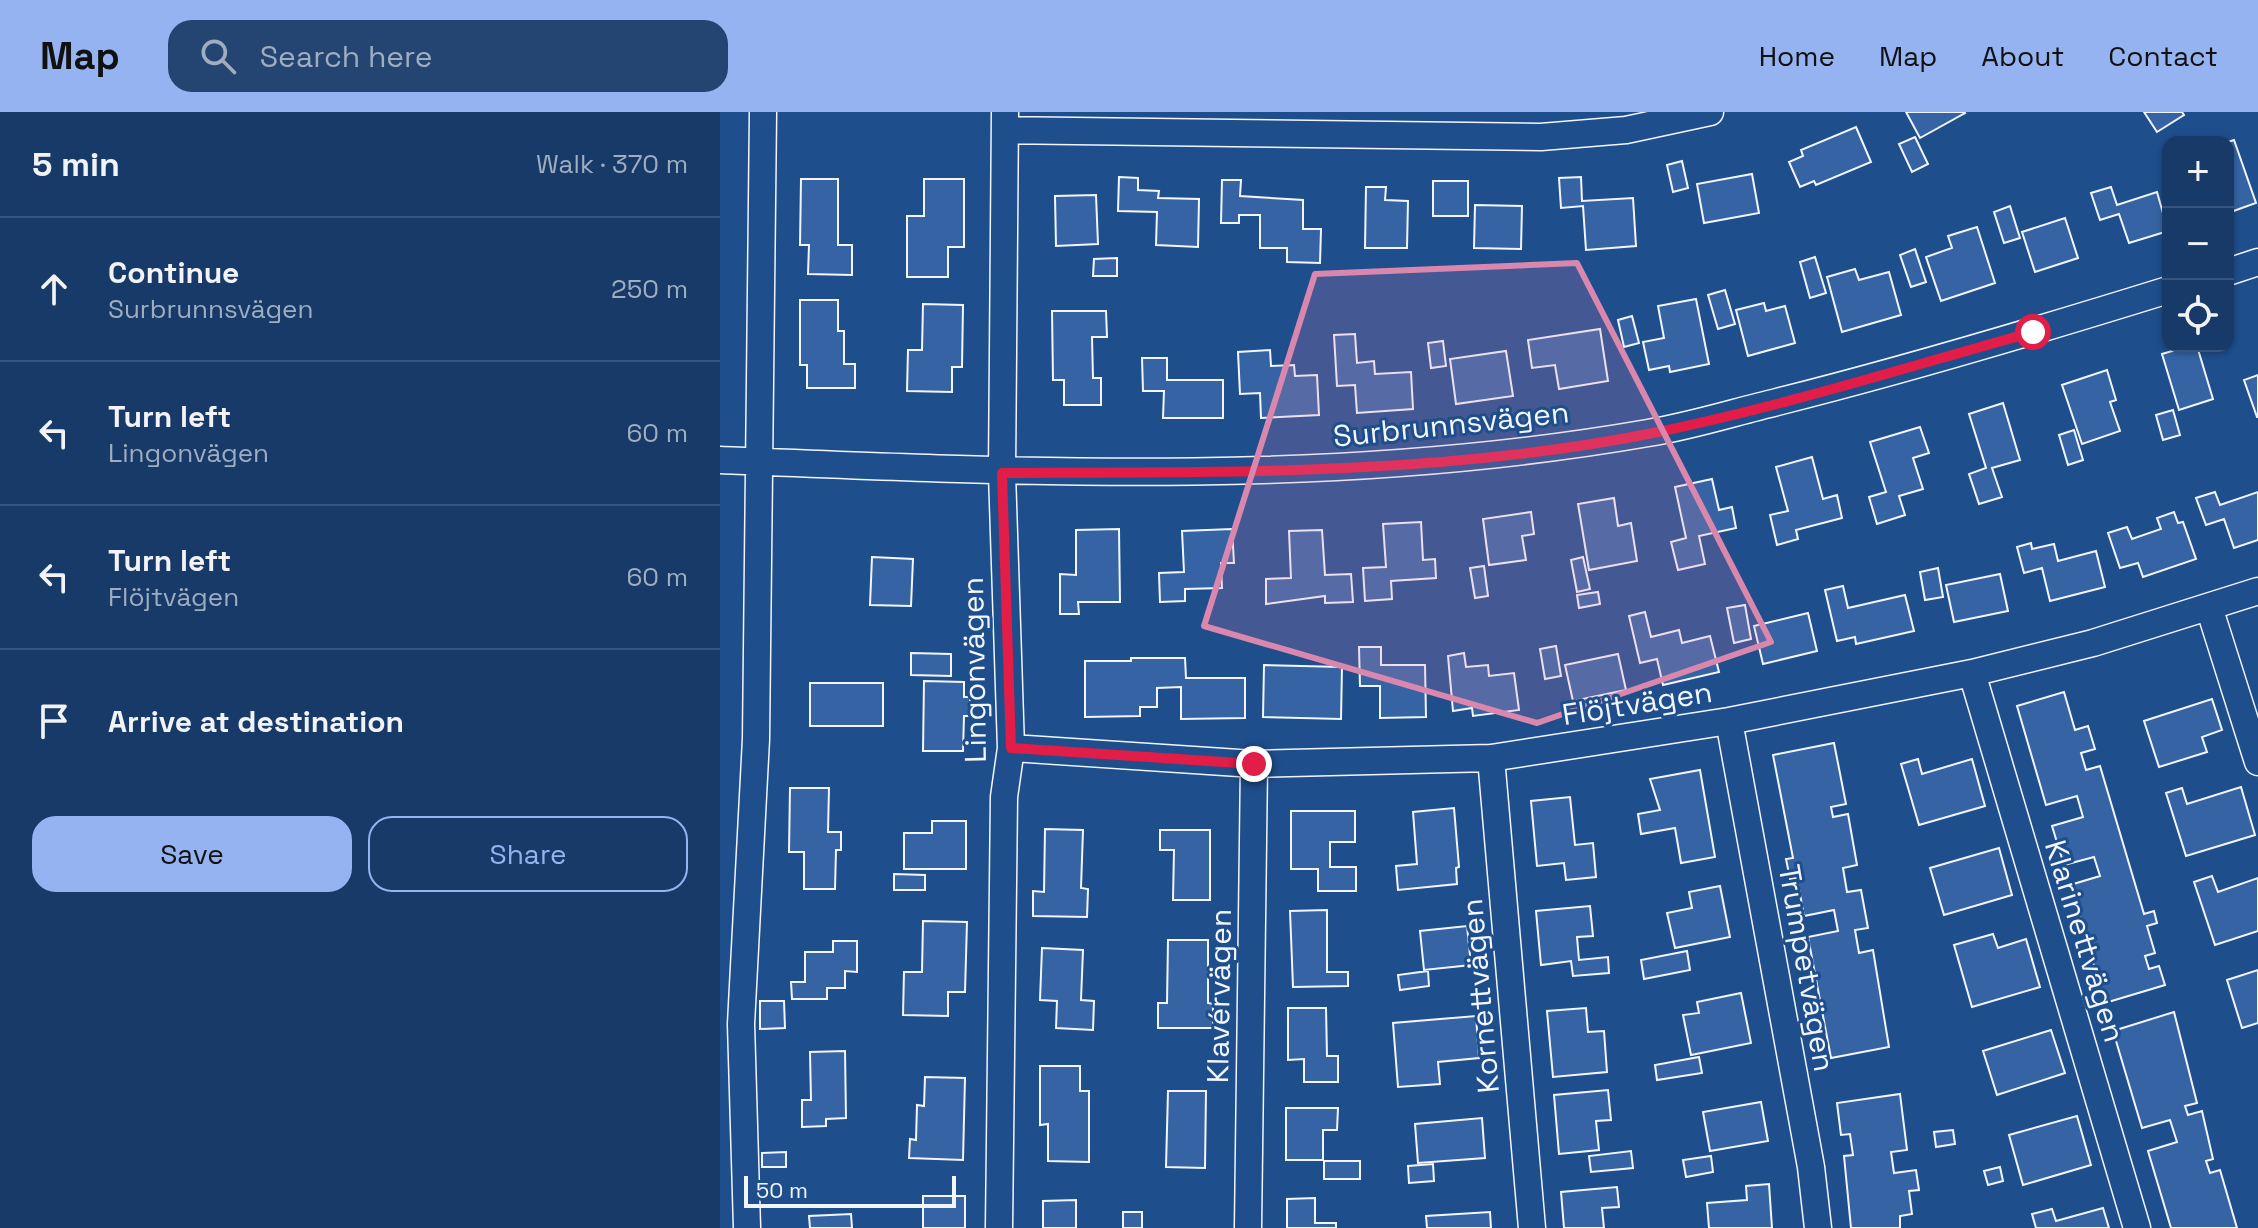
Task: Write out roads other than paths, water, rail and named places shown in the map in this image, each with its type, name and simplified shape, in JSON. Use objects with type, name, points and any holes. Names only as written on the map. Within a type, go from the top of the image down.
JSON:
[{"type":"street","points":[[747,1228],[741,1024],[756,739],[763,112]]},
{"type":"street","points":[[1005,121],[1541,137],[1626,130],[1710,112]]},
{"type":"street","name":"Lingonvägen","points":[[999,1228],[1004,797],[1011,748],[1002,473],[1005,121]]},
{"type":"street","points":[[2234,270],[2258,262]]},
{"type":"street","name":"Surbrunnsvägen","points":[[720,460],[1002,473],[1286,472],[1475,458],[1652,433],[1859,381],[2162,292]]},
{"type":"street","name":"Flöjtvägen","points":[[1011,748],[1254,764],[1491,758],[1729,721],[1972,673],[2093,643],[2258,591]]},
{"type":"street","points":[[2209,607],[2258,762]]},
{"type":"street","name":"Klarinettvägen","points":[[1972,673],[2137,1228]]},
{"type":"street","name":"Trumpetvägen","points":[[1729,721],[1811,1167],[1818,1228]]},
{"type":"street","name":"Kornettvägen","points":[[1491,758],[1532,1228]]},
{"type":"street","name":"Klavérvägen","points":[[1248,1228],[1254,764]]}]
